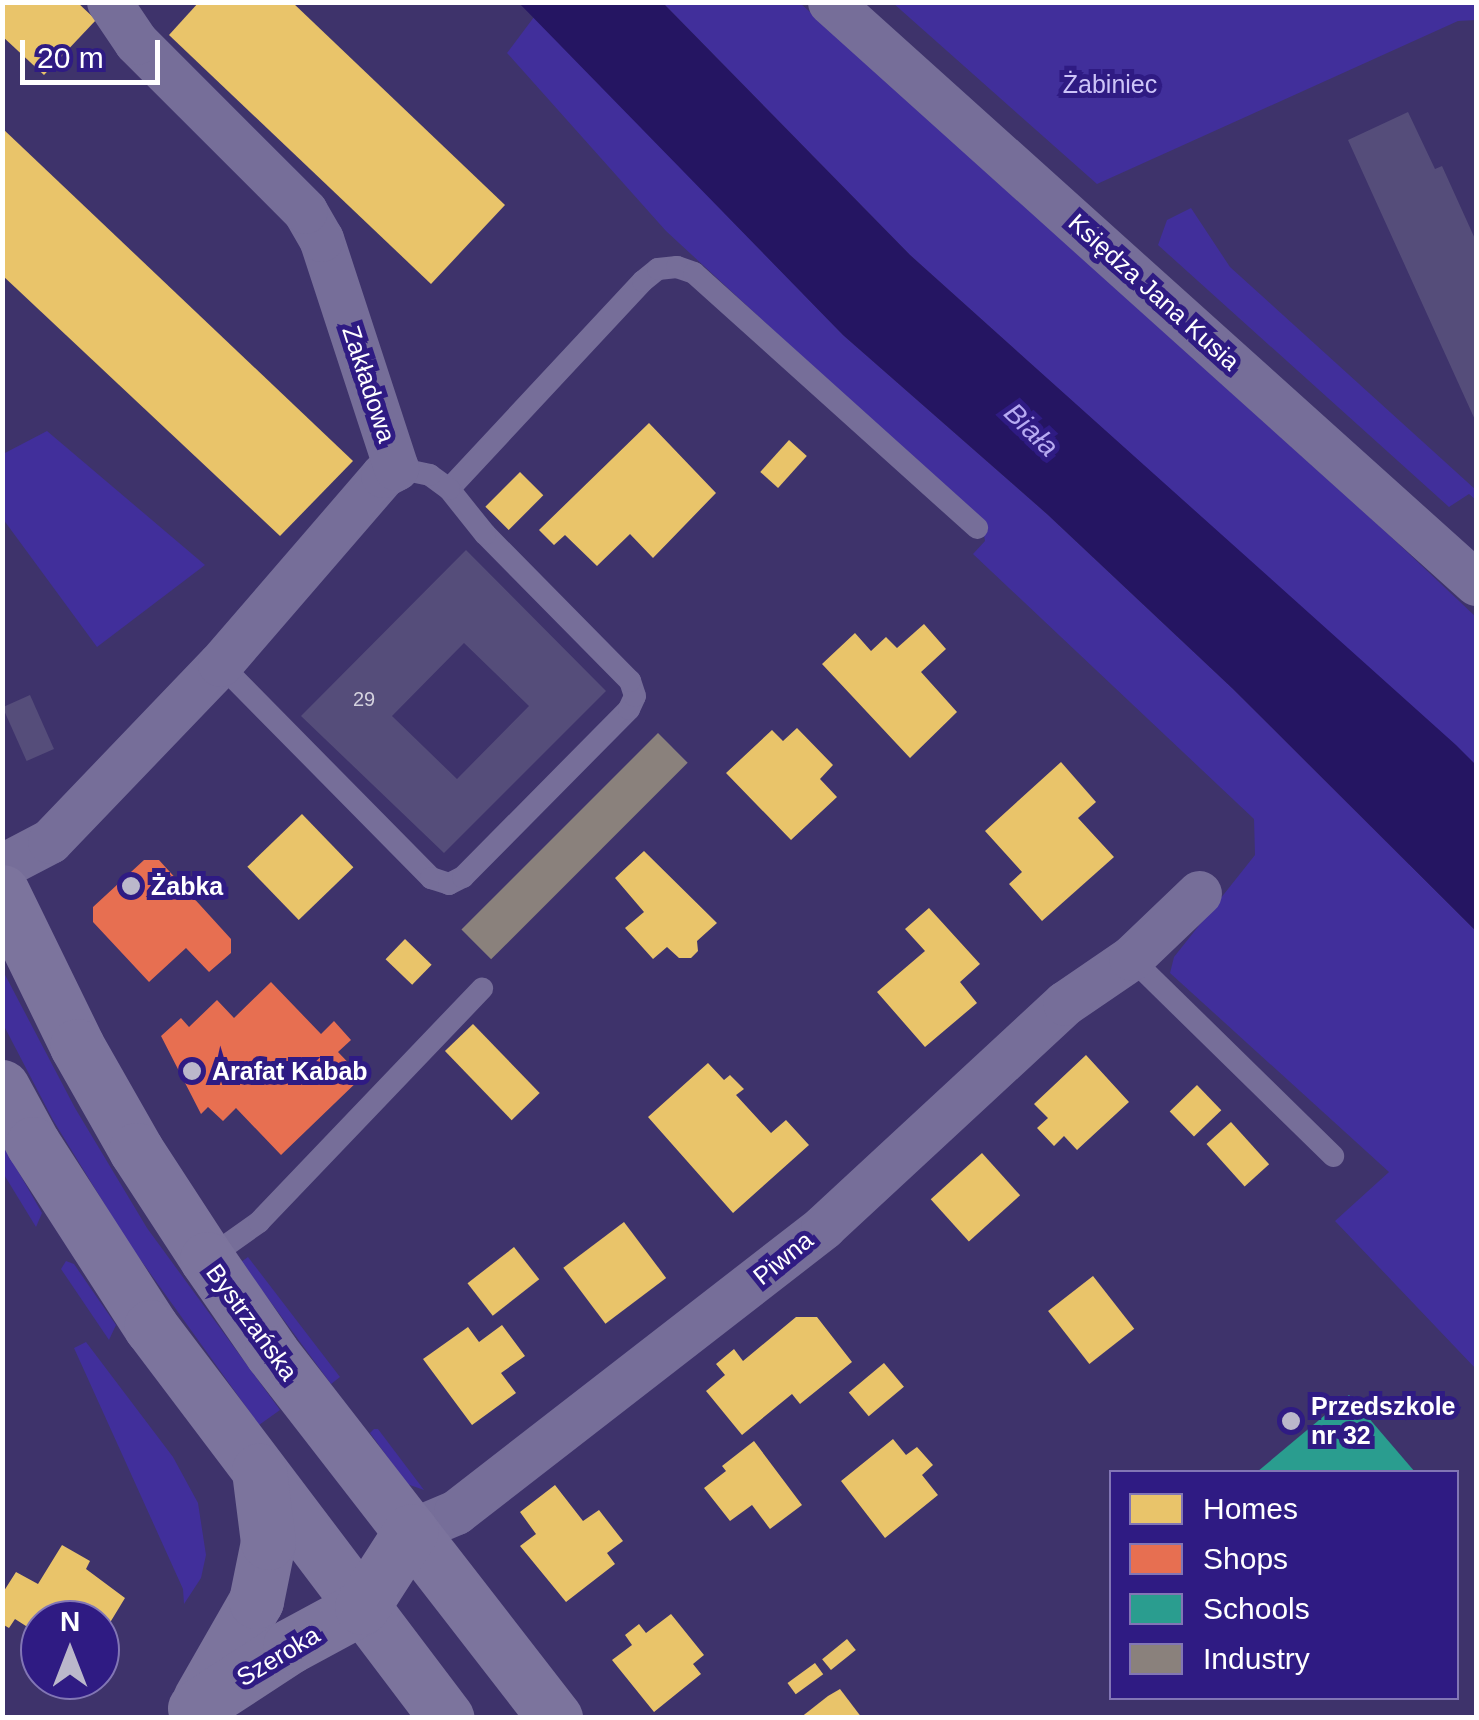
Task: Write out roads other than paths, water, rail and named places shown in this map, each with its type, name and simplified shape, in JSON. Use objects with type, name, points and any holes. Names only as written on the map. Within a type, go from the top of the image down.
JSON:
[{"type":"main road","name":"Bystrzańska","points":[[2,892],[77,1046],[136,1150],[208,1259],[272,1353],[554,1718]]},
{"type":"main road","points":[[2,1087],[33,1144],[151,1327],[446,1718]]},
{"type":"main road","name":"Szeroka","points":[[192,1713],[256,1601],[268,1542],[259,1468]]},
{"type":"main road","name":"Szeroka","points":[[256,1601],[322,1552],[411,1531]]},
{"type":"main road","points":[[362,1608],[411,1531]]},
{"type":"main road","name":"Szeroka","points":[[192,1713],[290,1646],[362,1608]]},
{"type":"street","name":"Zakładowa","points":[[2,866],[50,841],[220,664],[383,476],[396,468],[321,239],[304,211],[136,42],[109,2]]},
{"type":"street","name":"Księdza Jana Kusia","points":[[830,2],[1476,583]]},
{"type":"street","name":"Piwna","points":[[411,1531],[456,1512],[646,1368],[823,1226],[1065,1002],[1131,958],[1199,893]]},
{"type":"lane","points":[[449,489],[643,281],[658,270],[676,267],[694,273],[977,528]]},
{"type":"lane","points":[[220,664],[432,878],[448,884],[463,878],[629,710],[635,696],[630,682],[485,534],[449,489],[430,476],[396,468]]},
{"type":"lane","points":[[1131,958],[1334,1156]]},
{"type":"lane","points":[[208,1259],[259,1222],[482,988]]},
{"type":"water","name":"Biała","points":[[519,3],[663,3],[910,255],[1456,745],[1476,765],[1476,931],[1232,688],[1047,514],[843,335]]},
{"type":"place","name":"Żabka","points":[[131,886]]},
{"type":"place","name":"Arafat Kabab","points":[[192,1071]]},
{"type":"place","name":"Przedszkole nr 32","points":[[1291,1421]]},
{"type":"park label","name":"Żabiniec","points":[[1110,84]]}]
